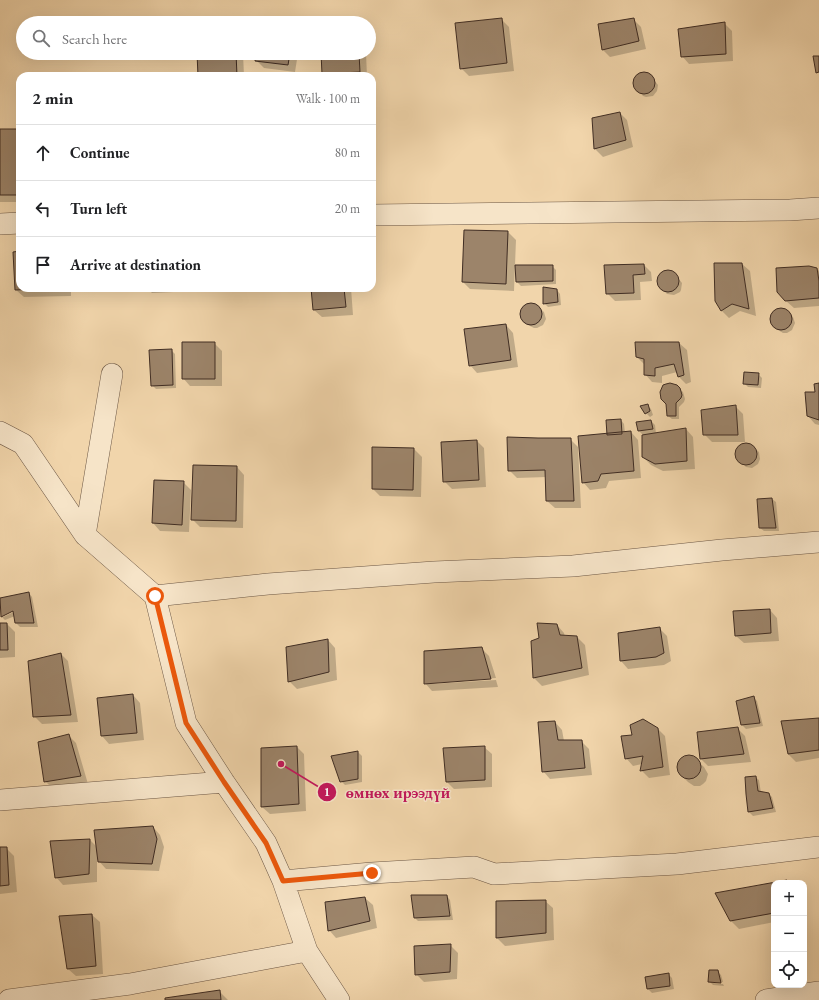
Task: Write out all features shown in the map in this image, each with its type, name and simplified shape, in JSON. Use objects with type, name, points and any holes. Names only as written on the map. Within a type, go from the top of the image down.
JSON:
[{"type":"street","points":[[376,215],[790,210],[819,208]]},
{"type":"street","points":[[0,224],[16,223]]},
{"type":"street","points":[[85,534],[112,374]]},
{"type":"street","points":[[0,432],[23,444],[85,534],[155,596],[186,723],[266,843],[283,881],[307,951],[340,1000]]},
{"type":"street","points":[[155,596],[268,584],[434,572],[573,566],[722,550],[819,542]]},
{"type":"street","points":[[0,800],[224,782]]},
{"type":"street","points":[[283,881],[372,873],[474,867],[494,874],[669,865],[819,848]]},
{"type":"street","points":[[9,1000],[130,984],[307,951]]},
{"type":"street","points":[[766,1000],[819,992]]},
{"type":"building","points":[[502,18],[507,63],[460,69],[455,23]]},
{"type":"building","points":[[634,18],[639,41],[602,50],[598,24]]},
{"type":"building","points":[[725,22],[726,54],[681,57],[678,29]]},
{"type":"building","points":[[813,56],[819,56],[819,72],[816,73]]},
{"type":"building","points":[[197,60],[236,60],[237,72],[198,72]]},
{"type":"building","points":[[255,60],[289,60],[288,65]]},
{"type":"building","points":[[321,60],[359,60],[360,72],[322,72]]},
{"type":"building","points":[[644,72],[652,75],[655,83],[652,91],[644,94],[636,91],[633,83],[636,75]]},
{"type":"building","points":[[620,112],[626,140],[594,149],[592,118]]},
{"type":"building","points":[[0,129],[16,129],[16,195],[0,195]]},
{"type":"building","points":[[464,230],[508,231],[506,284],[462,282]]},
{"type":"building","points":[[13,252],[16,252],[16,290],[15,290]]},
{"type":"building","points":[[714,263],[742,263],[749,309],[732,304],[721,311],[715,301]]},
{"type":"building","points":[[644,264],[645,274],[633,275],[634,293],[606,294],[604,265]]},
{"type":"building","points":[[515,265],[553,265],[553,281],[516,282]]},
{"type":"building","points":[[809,266],[817,268],[819,298],[785,301],[777,292],[776,268]]},
{"type":"building","points":[[668,270],[676,273],[679,281],[676,289],[668,292],[660,289],[657,281],[660,273]]},
{"type":"building","points":[[543,287],[557,289],[558,302],[543,304]]},
{"type":"building","points":[[311,292],[344,292],[346,307],[313,310]]},
{"type":"building","points":[[531,303],[539,306],[542,314],[539,322],[531,325],[523,322],[520,314],[523,306]]},
{"type":"building","points":[[781,308],[789,311],[792,319],[789,327],[781,330],[773,327],[770,319],[773,311]]},
{"type":"building","points":[[506,324],[511,360],[469,366],[464,329]]},
{"type":"building","points":[[182,342],[215,342],[215,379],[182,379]]},
{"type":"building","points":[[635,342],[679,342],[684,375],[678,377],[674,364],[655,368],[655,376],[644,375],[644,359],[636,357]]},
{"type":"building","points":[[172,349],[173,385],[151,386],[149,350]]},
{"type":"building","points":[[744,372],[759,373],[758,385],[743,384]]},
{"type":"building","points":[[670,383],[677,385],[680,388],[682,395],[676,403],[676,416],[667,416],[666,404],[661,399],[660,392],[663,385]]},
{"type":"building","points":[[819,383],[819,420],[807,416],[805,392],[815,392],[814,384]]},
{"type":"building","points":[[648,404],[650,411],[645,414],[640,406]]},
{"type":"building","points":[[736,405],[738,435],[703,435],[701,410]]},
{"type":"building","points":[[621,419],[622,434],[607,435],[606,420]]},
{"type":"building","points":[[651,420],[653,429],[638,431],[636,422]]},
{"type":"building","points":[[686,428],[687,461],[655,464],[642,457],[642,435]]},
{"type":"building","points":[[631,431],[634,471],[601,474],[598,481],[582,483],[578,436]]},
{"type":"building","points":[[507,437],[571,438],[574,501],[546,501],[545,470],[508,471]]},
{"type":"building","points":[[477,440],[479,480],[443,482],[441,442]]},
{"type":"building","points":[[746,443],[754,446],[757,454],[754,462],[746,465],[738,462],[735,454],[738,446]]},
{"type":"building","points":[[372,447],[414,448],[413,490],[372,489]]},
{"type":"building","points":[[193,465],[237,466],[236,521],[191,520]]},
{"type":"building","points":[[154,480],[184,481],[182,525],[152,523]]},
{"type":"building","points":[[772,498],[776,528],[759,528],[757,499]]},
{"type":"building","points":[[29,592],[34,623],[15,623],[13,611],[1,617],[0,598]]},
{"type":"building","points":[[770,609],[771,633],[735,636],[733,611]]},
{"type":"building","points":[[0,623],[7,623],[8,650],[0,650]]},
{"type":"building","points":[[537,623],[557,624],[560,635],[577,636],[582,668],[533,678],[531,641],[539,638]]},
{"type":"building","points":[[660,627],[664,653],[656,657],[620,661],[618,633]]},
{"type":"building","points":[[328,639],[329,672],[288,682],[286,647]]},
{"type":"building","points":[[482,647],[491,679],[424,684],[424,651]]},
{"type":"building","points":[[61,653],[71,715],[33,717],[28,661]]},
{"type":"building","points":[[133,694],[137,733],[101,736],[97,698]]},
{"type":"building","points":[[754,696],[760,723],[741,725],[736,701]]},
{"type":"building","points":[[819,718],[819,750],[788,754],[781,721]]},
{"type":"building","points":[[643,719],[658,728],[663,767],[640,771],[643,756],[625,759],[621,736],[632,735],[630,725]]},
{"type":"building","points":[[555,721],[558,740],[582,740],[585,768],[542,772],[538,722]]},
{"type":"building","points":[[738,727],[744,754],[700,759],[697,732]]},
{"type":"building","points":[[69,734],[81,776],[44,782],[38,742]]},
{"type":"building","points":[[297,746],[299,804],[261,807],[261,748]]},
{"type":"building","points":[[485,746],[485,780],[446,782],[443,748]]},
{"type":"building","points":[[358,751],[358,779],[340,782],[331,756]]},
{"type":"building","points":[[689,755],[697,759],[701,767],[697,775],[689,779],[681,775],[677,767],[681,759]]},
{"type":"building","points":[[756,776],[758,791],[769,793],[773,808],[748,812],[745,777]]},
{"type":"building","points":[[153,826],[157,839],[152,864],[98,862],[94,830]]},
{"type":"building","points":[[90,839],[89,874],[55,878],[50,841]]},
{"type":"building","points":[[0,847],[7,847],[9,885],[0,886]]},
{"type":"building","points":[[771,883],[771,914],[730,921],[715,893]]},
{"type":"building","points":[[411,895],[447,895],[450,916],[414,918]]},
{"type":"building","points":[[365,897],[370,921],[328,931],[325,902]]},
{"type":"building","points":[[546,900],[546,933],[496,938],[496,901]]},
{"type":"building","points":[[92,914],[96,966],[67,969],[59,916]]},
{"type":"building","points":[[451,944],[450,972],[415,975],[414,946]]},
{"type":"building","points":[[709,970],[718,970],[721,983],[708,982]]},
{"type":"building","points":[[669,973],[670,986],[647,989],[645,977]]},
{"type":"building","points":[[220,990],[221,1000],[165,1000],[165,998]]},
{"type":"place","name":"өмнөх ирээдүй","points":[[281,764]]},
{"type":"route","points":[[155,596],[186,723],[266,843],[283,881],[372,873]]}]
